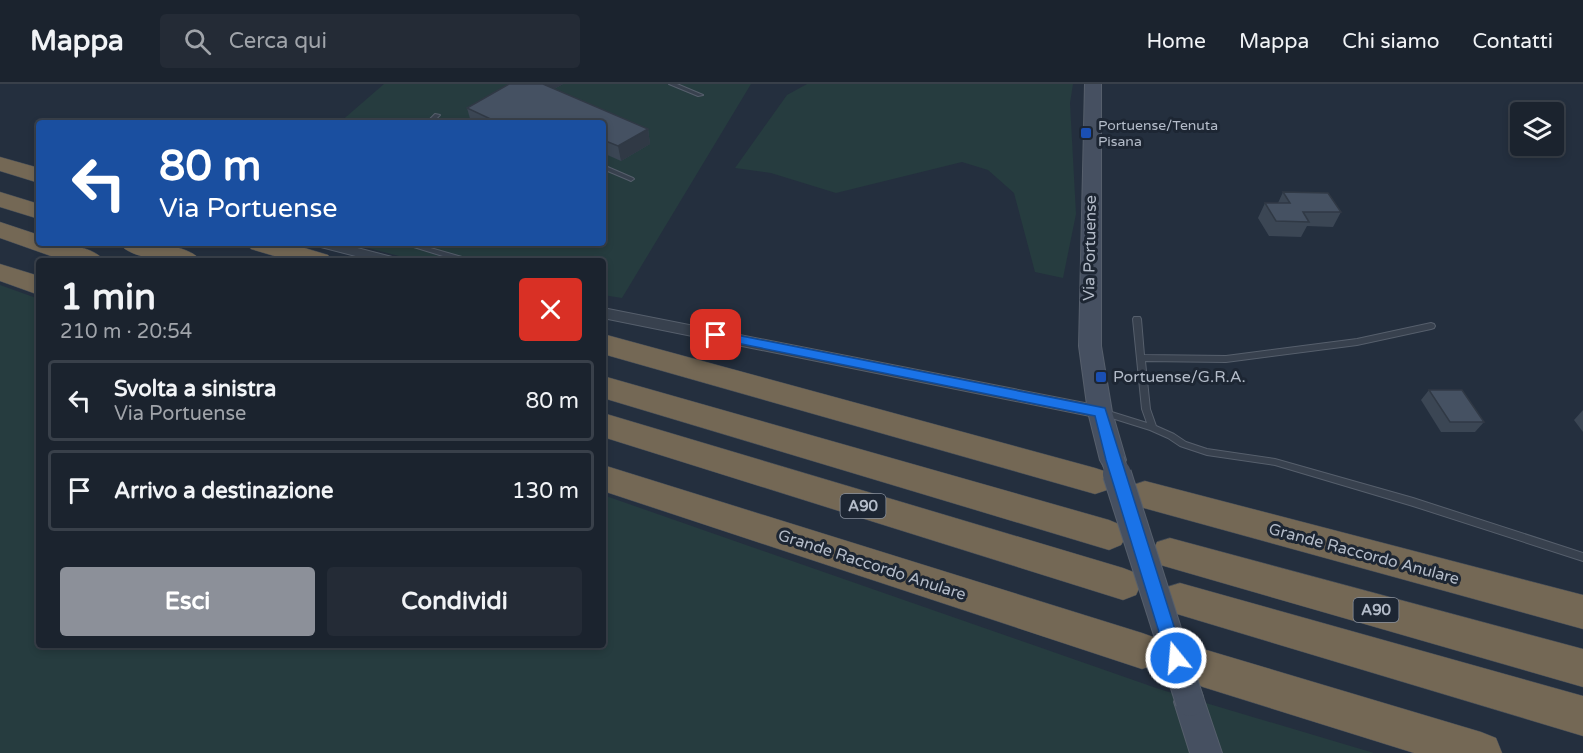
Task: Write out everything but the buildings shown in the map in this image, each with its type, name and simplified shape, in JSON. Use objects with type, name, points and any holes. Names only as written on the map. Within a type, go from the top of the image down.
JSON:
[{"type":"highway","points":[[0,164],[36,175]]},
{"type":"highway","points":[[0,199],[36,211]]},
{"type":"highway","points":[[0,230],[36,242]]},
{"type":"highway","points":[[47,246],[82,258]]},
{"type":"highway","points":[[141,246],[179,258]]},
{"type":"highway","points":[[270,246],[309,258]]},
{"type":"highway","points":[[0,272],[36,285]]},
{"type":"highway","points":[[606,345],[1104,471]]},
{"type":"highway","name":"A90","points":[[606,388],[1109,535]]},
{"type":"highway","name":"A90","points":[[606,426],[1123,584]]},
{"type":"highway","name":"Grande Raccordo Anulare","points":[[606,479],[1142,651]]},
{"type":"highway","name":"Grande Raccordo Anulare","points":[[1145,495],[1583,612]]},
{"type":"highway","name":"A90","points":[[1170,553],[1583,668]]},
{"type":"highway","points":[[1180,599],[1583,716]]},
{"type":"highway","points":[[1196,685],[1481,753]]},
{"type":"main road","name":"Via Portuense","points":[[1093,84],[1089,318],[1093,374],[1101,412],[1104,471],[1196,685],[1206,753]]},
{"type":"street","points":[[334,246],[380,258]]},
{"type":"street","points":[[606,314],[1101,412]]},
{"type":"lane","points":[[672,84],[700,95]]},
{"type":"lane","points":[[432,120],[437,115]]},
{"type":"lane","points":[[606,168],[631,179]]},
{"type":"lane","points":[[416,246],[457,258]]},
{"type":"lane","points":[[1137,319],[1146,409],[1153,429]]},
{"type":"lane","points":[[1140,358],[1227,359],[1357,342],[1431,326]]},
{"type":"lane","points":[[1101,412],[1153,429],[1183,444],[1207,452],[1275,462],[1413,502],[1583,557]]},
{"type":"green space","points":[[384,84],[751,84],[622,298],[606,295],[606,258],[406,258],[360,246],[606,246],[606,120],[342,120]]},
{"type":"green space","points":[[807,84],[1073,84],[1070,103],[1076,214],[1063,278],[1035,272],[1014,193],[988,170],[962,162],[836,193],[771,173],[735,168],[787,95]]},
{"type":"green space","points":[[0,285],[36,298],[36,648],[606,648],[606,496],[1159,689],[1374,753],[0,753]]},
{"type":"place","name":"Portuense/Tenuta Pisana","points":[[1086,133]]},
{"type":"place","name":"Portuense/G.R.A.","points":[[1101,377]]},
{"type":"route","points":[[716,335],[1101,412],[1113,460],[1176,658]]}]
